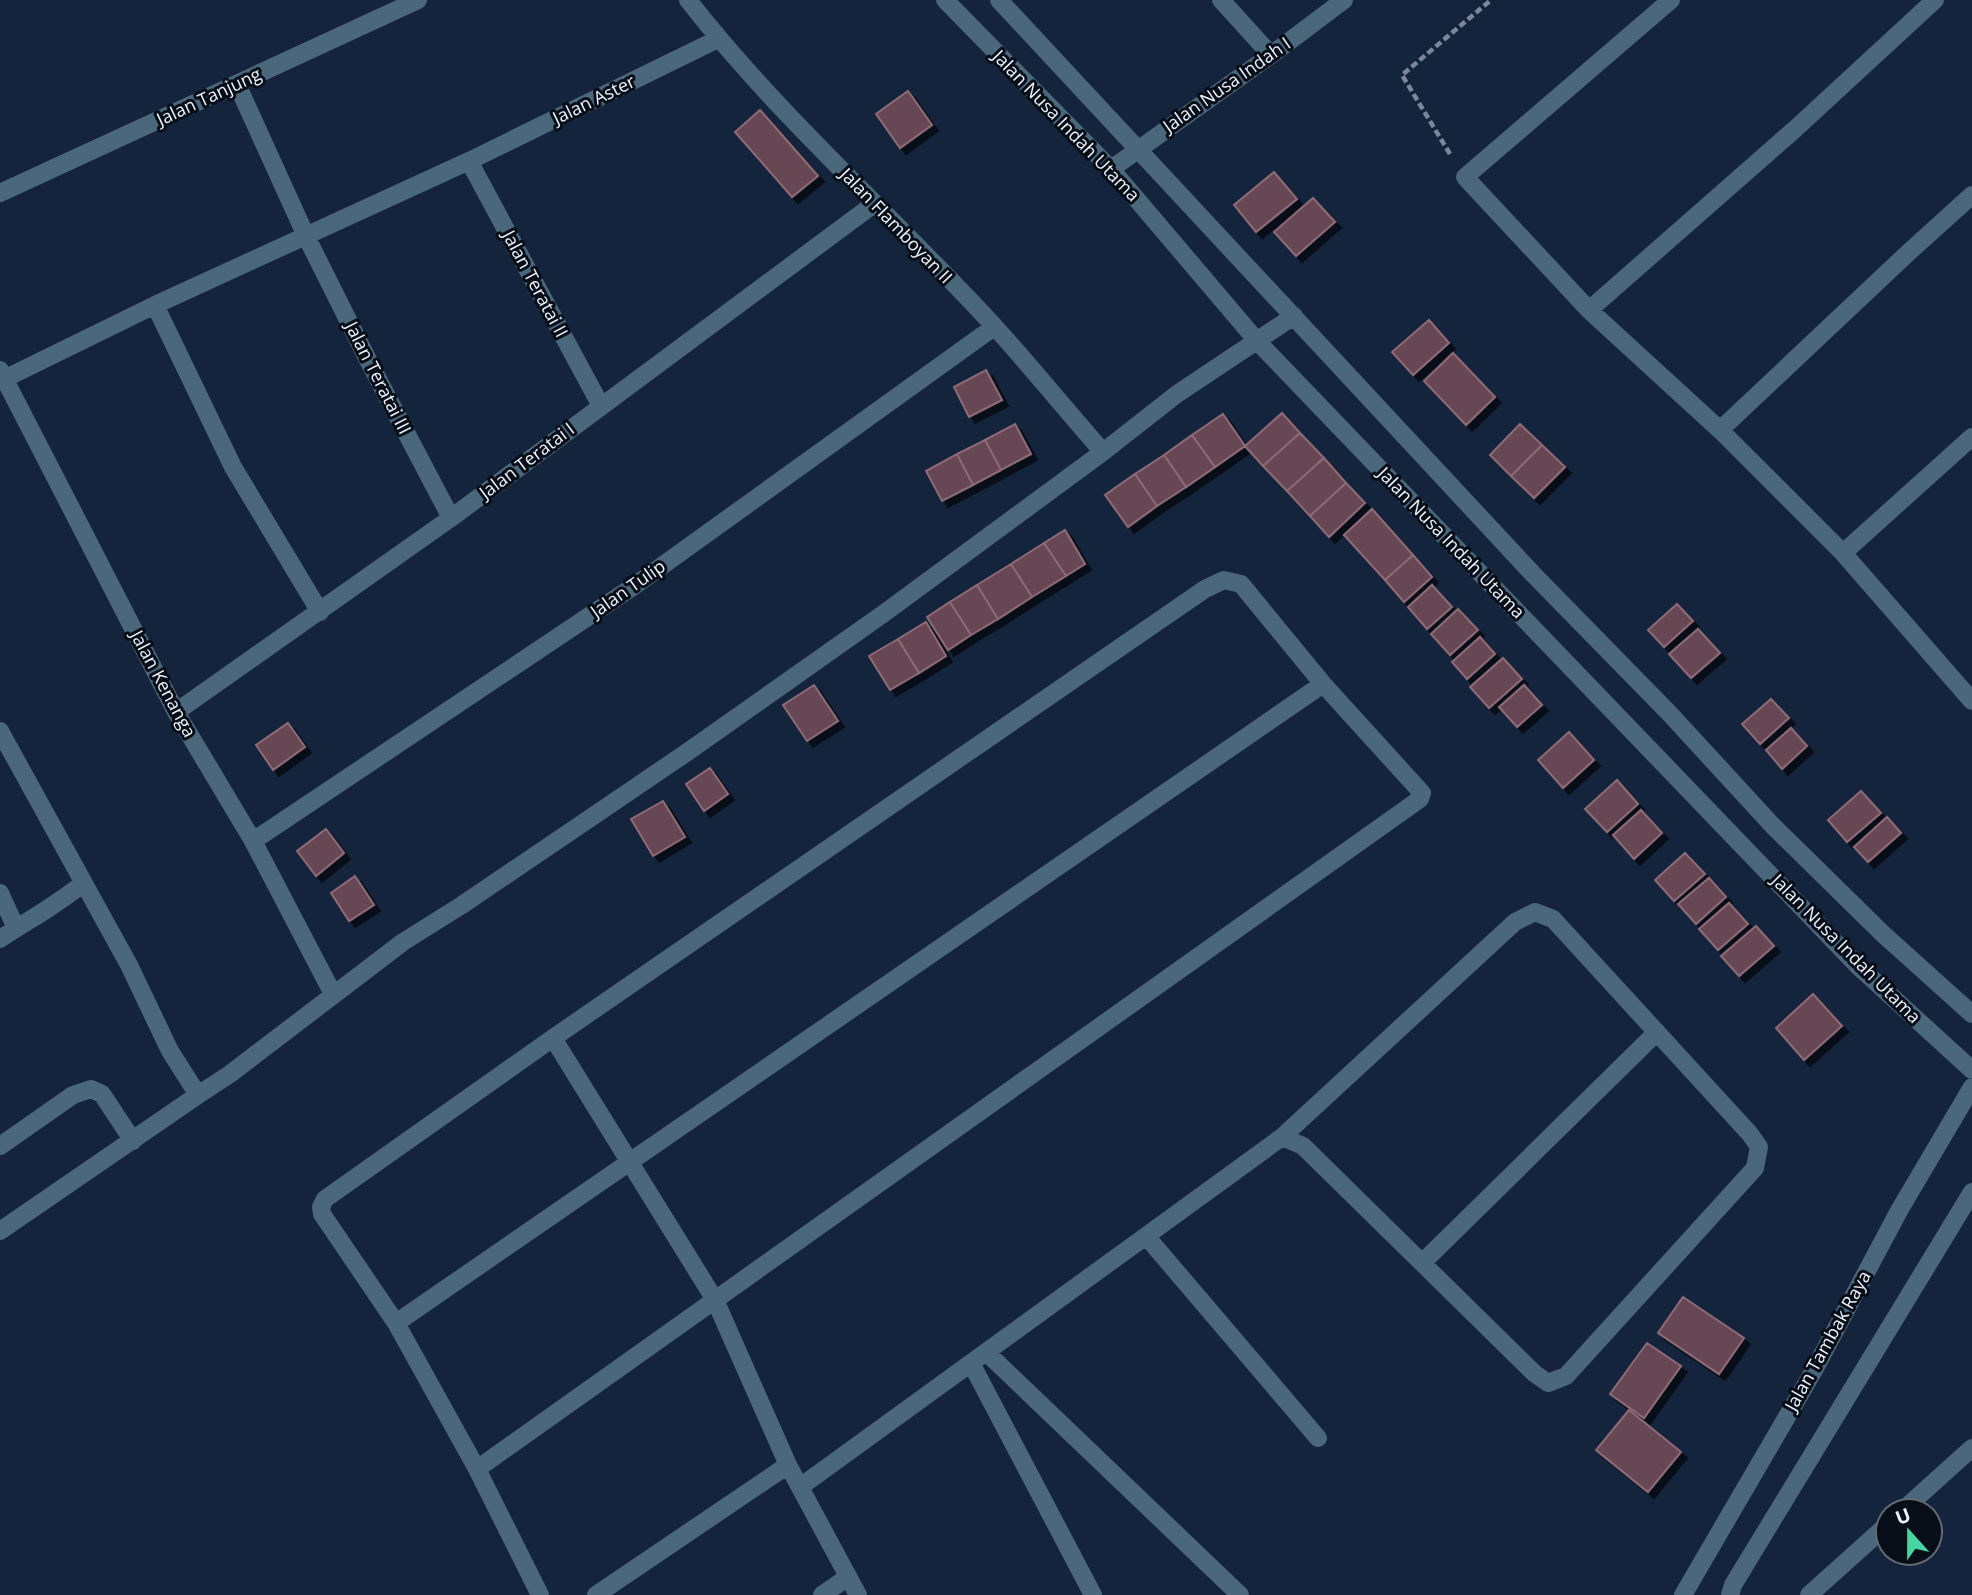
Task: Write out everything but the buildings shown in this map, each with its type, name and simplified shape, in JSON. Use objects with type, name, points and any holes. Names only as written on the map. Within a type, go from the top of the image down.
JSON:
[{"type":"street","name":"Jalan Tanjung","points":[[0,193],[418,0]]},
{"type":"street","name":"Jalan Flamboyan II","points":[[688,0],[719,39],[873,204],[994,327],[1103,453]]},
{"type":"street","name":"Jalan Nusa Indah Utama","points":[[946,0],[1111,169],[1257,341],[1857,965],[1972,1070]]},
{"type":"street","name":"Jalan Nusa Indah Utama","points":[[999,0],[1532,573],[1670,714],[1773,826],[1883,934],[1972,1014]]},
{"type":"street","points":[[1221,0],[1271,55]]},
{"type":"street","name":"Jalan Nusa Indah I","points":[[1111,169],[1344,0]]},
{"type":"street","points":[[1671,0],[1465,177],[1589,310],[1720,430],[1843,553],[1972,701]]},
{"type":"street","points":[[1589,310],[1784,139],[1935,0]]},
{"type":"street","name":"Jalan Aster","points":[[2,374],[469,161],[719,39]]},
{"type":"street","name":"Jalan Teratai III","points":[[237,84],[306,236],[451,518]]},
{"type":"street","name":"Jalan Teratai II","points":[[469,161],[601,406]]},
{"type":"street","points":[[1720,430],[1972,195]]},
{"type":"street","name":"Jalan Teratai I","points":[[176,712],[451,518],[873,204]]},
{"type":"street","points":[[155,305],[233,467],[320,612]]},
{"type":"street","points":[[0,1231],[230,1074],[403,942],[708,738],[1103,453],[1177,394],[1294,316]]},
{"type":"street","name":"Jalan Tulip","points":[[253,841],[634,586],[994,327]]},
{"type":"street","name":"Jalan Kenanga","points":[[2,374],[176,712],[253,841],[333,994]]},
{"type":"street","points":[[1843,553],[1972,437]]},
{"type":"street","points":[[477,1469],[1420,799],[1422,793],[1323,684],[1241,584],[1224,580],[1205,589],[325,1199],[321,1207],[322,1214],[396,1323],[477,1469],[540,1595]]},
{"type":"street","points":[[396,1323],[1323,684]]},
{"type":"street","points":[[0,731],[129,965],[170,1051],[198,1095]]},
{"type":"street","points":[[0,939],[82,884]]},
{"type":"street","points":[[0,893],[16,928]]},
{"type":"street","points":[[800,1487],[1282,1137],[1515,922],[1535,912],[1553,919],[1759,1147],[1755,1168],[1566,1376],[1548,1383],[1534,1373],[1303,1146],[1282,1137]]},
{"type":"street","points":[[1422,1263],[1657,1032]]},
{"type":"street","points":[[554,1038],[715,1300],[788,1465],[858,1595]]},
{"type":"street","name":"Jalan Tambak Raya","points":[[1682,1595],[1813,1372],[1900,1209],[1972,1087]]},
{"type":"street","points":[[0,1146],[73,1095],[91,1089],[102,1094],[133,1141]]},
{"type":"street","points":[[1730,1595],[1733,1585],[1972,1192]]},
{"type":"street","points":[[1146,1236],[1318,1437]]},
{"type":"street","points":[[986,1352],[1240,1595]]},
{"type":"street","points":[[971,1363],[1093,1595]]},
{"type":"street","points":[[1919,1497],[1970,1455]]},
{"type":"street","points":[[596,1595],[788,1465]]},
{"type":"street","points":[[1809,1595],[1874,1537]]},
{"type":"street","points":[[822,1595],[848,1577]]},
{"type":"path","points":[[1465,177],[1402,75],[1491,0]]}]
